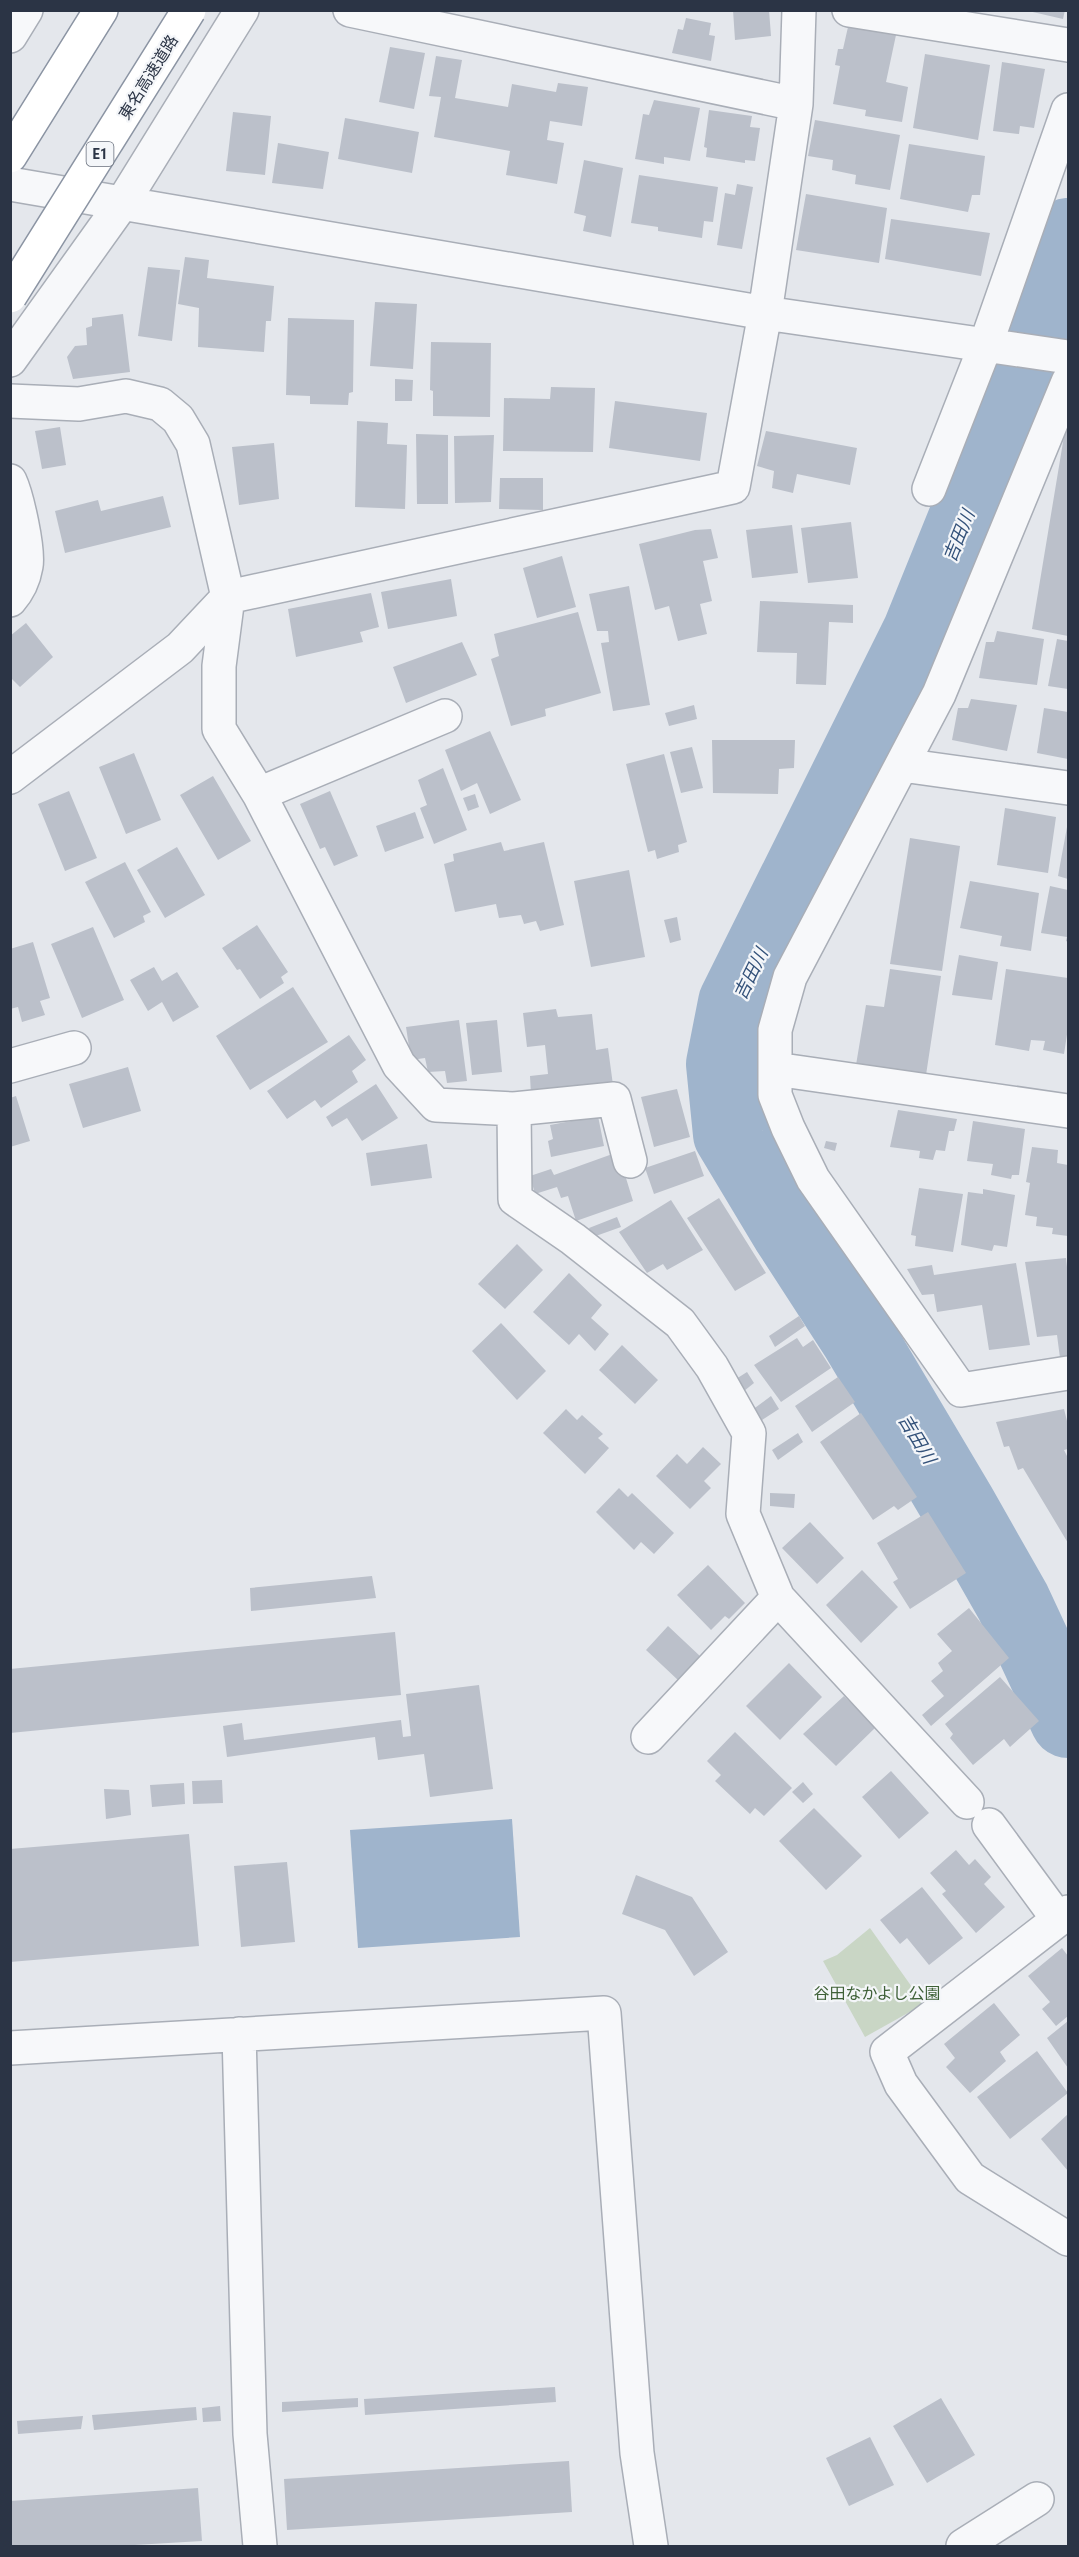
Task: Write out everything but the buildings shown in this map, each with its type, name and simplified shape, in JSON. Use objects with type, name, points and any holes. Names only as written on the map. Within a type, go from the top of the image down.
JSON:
[{"type":"highway","points":[[10,156],[101,10]]},
{"type":"highway","name":"東名高速道路","points":[[10,296],[189,10]]},
{"type":"street","points":[[10,36],[26,10]]},
{"type":"street","points":[[10,360],[123,202],[242,10]]},
{"type":"street","points":[[350,10],[796,104]]},
{"type":"street","points":[[10,777],[180,648],[228,597],[733,487],[765,313],[796,104],[799,10]]},
{"type":"street","points":[[849,10],[1068,45]]},
{"type":"street","points":[[929,489],[986,344],[1068,111]]},
{"type":"street","points":[[10,184],[765,313],[1068,357]]},
{"type":"street","points":[[1068,382],[939,694],[790,977],[775,1030],[775,1095],[813,1179],[961,1390],[1068,1373]]},
{"type":"street","points":[[10,401],[79,404],[126,396],[160,404],[178,419],[193,444],[228,597],[219,666],[219,729],[259,794],[399,1065],[436,1105],[514,1109],[614,1099],[630,1161]]},
{"type":"street","points":[[10,481],[17,494],[27,564],[17,592],[10,600]]},
{"type":"street","points":[[259,794],[445,716]]},
{"type":"street","points":[[902,765],[1068,788]]},
{"type":"street","points":[[10,1066],[74,1048]]},
{"type":"street","points":[[775,1069],[1068,1111]]},
{"type":"street","points":[[514,1109],[515,1199],[573,1239],[680,1323],[712,1367],[749,1433],[743,1514],[778,1598],[978,1814],[1063,1916],[887,2052],[901,2084],[970,2178],[1068,2239]]},
{"type":"street","points":[[648,1737],[778,1598]]},
{"type":"street","points":[[10,2048],[604,2013],[636,2453],[651,2547]]},
{"type":"street","points":[[239,2034],[250,2434],[260,2547]]},
{"type":"street","points":[[963,2547],[1037,2499]]},
{"type":"green space","name":"谷田なかよし公園","points":[[870,1928],[924,2004],[865,2037],[823,1961],[837,1955]]},
{"type":"water","points":[[512,1819],[520,1937],[358,1948],[350,1830]]},
{"type":"waterway","name":"吉田川","points":[[1068,236],[1005,423],[920,633],[736,1003],[724,1064],[731,1134],[788,1229],[858,1337],[959,1507],[1013,1602],[1068,1720]]}]
